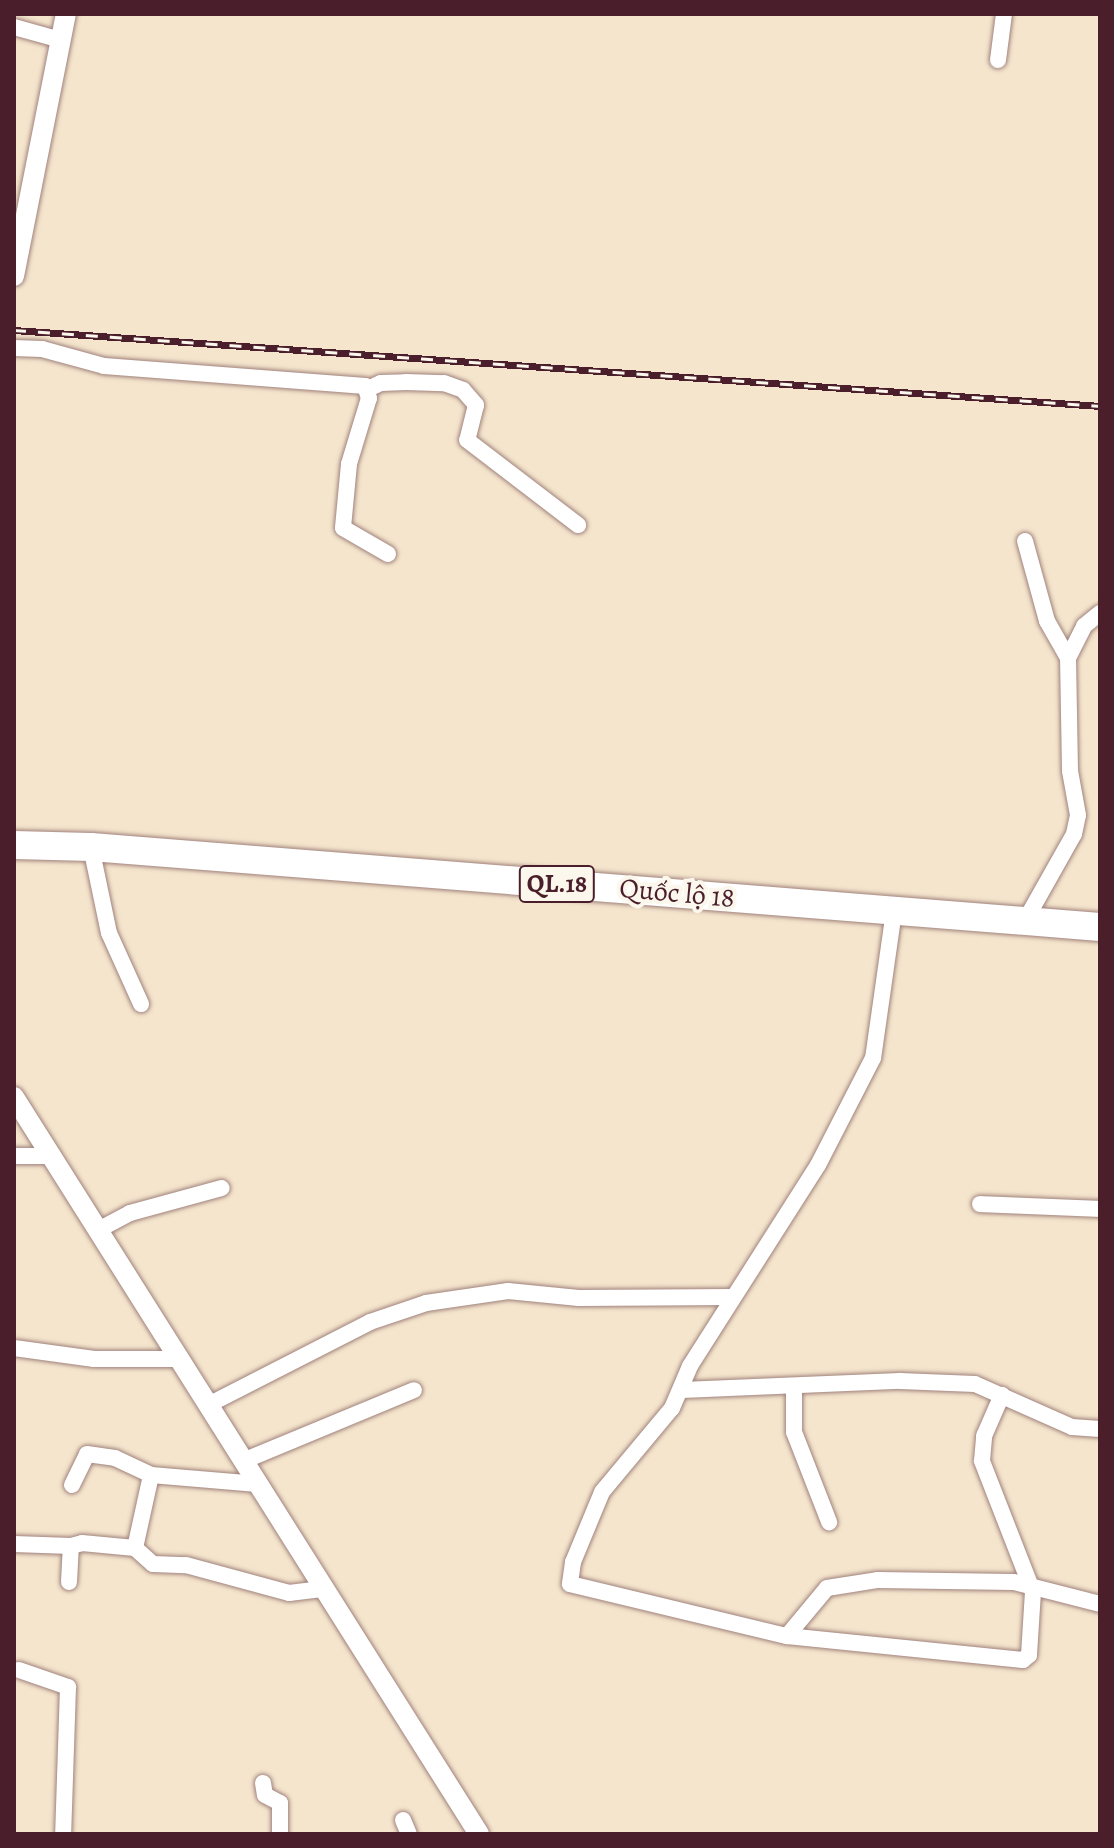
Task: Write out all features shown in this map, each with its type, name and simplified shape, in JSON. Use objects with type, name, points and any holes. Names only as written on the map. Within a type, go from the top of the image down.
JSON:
[{"type":"highway","name":"Quốc lộ 18","points":[[14,845],[91,847],[1100,927]]},
{"type":"street","points":[[14,276],[66,14]]},
{"type":"street","points":[[998,60],[1004,14]]},
{"type":"street","points":[[14,27],[61,40]]},
{"type":"street","points":[[14,348],[42,349],[104,366],[346,382],[368,389],[381,383],[444,383],[463,390],[476,405],[467,440],[578,525]]},
{"type":"street","points":[[368,389],[349,464],[343,528],[388,554]]},
{"type":"street","points":[[1025,541],[1047,621],[1068,658]]},
{"type":"street","points":[[1025,921],[1068,851],[1078,815],[1070,771],[1068,658],[1084,626],[1100,613]]},
{"type":"street","points":[[91,847],[109,933],[141,1004]]},
{"type":"street","points":[[894,911],[873,1058],[818,1165],[690,1366],[682,1390],[602,1492],[573,1562],[570,1584],[787,1636],[1019,1661],[1029,1655],[1030,1586],[982,1461],[984,1436],[1002,1395]]},
{"type":"street","points":[[14,1097],[479,1834]]},
{"type":"street","points":[[14,1156],[53,1156]]},
{"type":"street","points":[[100,1229],[130,1213],[222,1188]]},
{"type":"street","points":[[980,1204],[1100,1209]]},
{"type":"street","points":[[208,1405],[370,1322],[426,1303],[508,1291],[579,1298],[733,1297]]},
{"type":"street","points":[[14,1348],[94,1359],[180,1359]]},
{"type":"street","points":[[682,1390],[794,1388],[900,1381],[975,1384],[1072,1427],[1100,1429]]},
{"type":"street","points":[[794,1388],[794,1432],[829,1522]]},
{"type":"street","points":[[243,1461],[414,1390]]},
{"type":"street","points":[[72,1485],[87,1454],[115,1458],[151,1475],[258,1484]]},
{"type":"street","points":[[135,1548],[151,1475]]},
{"type":"street","points":[[14,1544],[135,1548],[159,1565],[186,1565],[289,1593],[324,1589]]},
{"type":"street","points":[[69,1582],[71,1546]]},
{"type":"street","points":[[787,1636],[827,1588],[890,1579],[1030,1586],[1100,1604]]},
{"type":"street","points":[[19,1670],[68,1687],[63,1834]]},
{"type":"street","points":[[263,1783],[265,1795],[280,1803],[280,1834]]},
{"type":"railway","points":[[14,330],[1100,406]]}]
